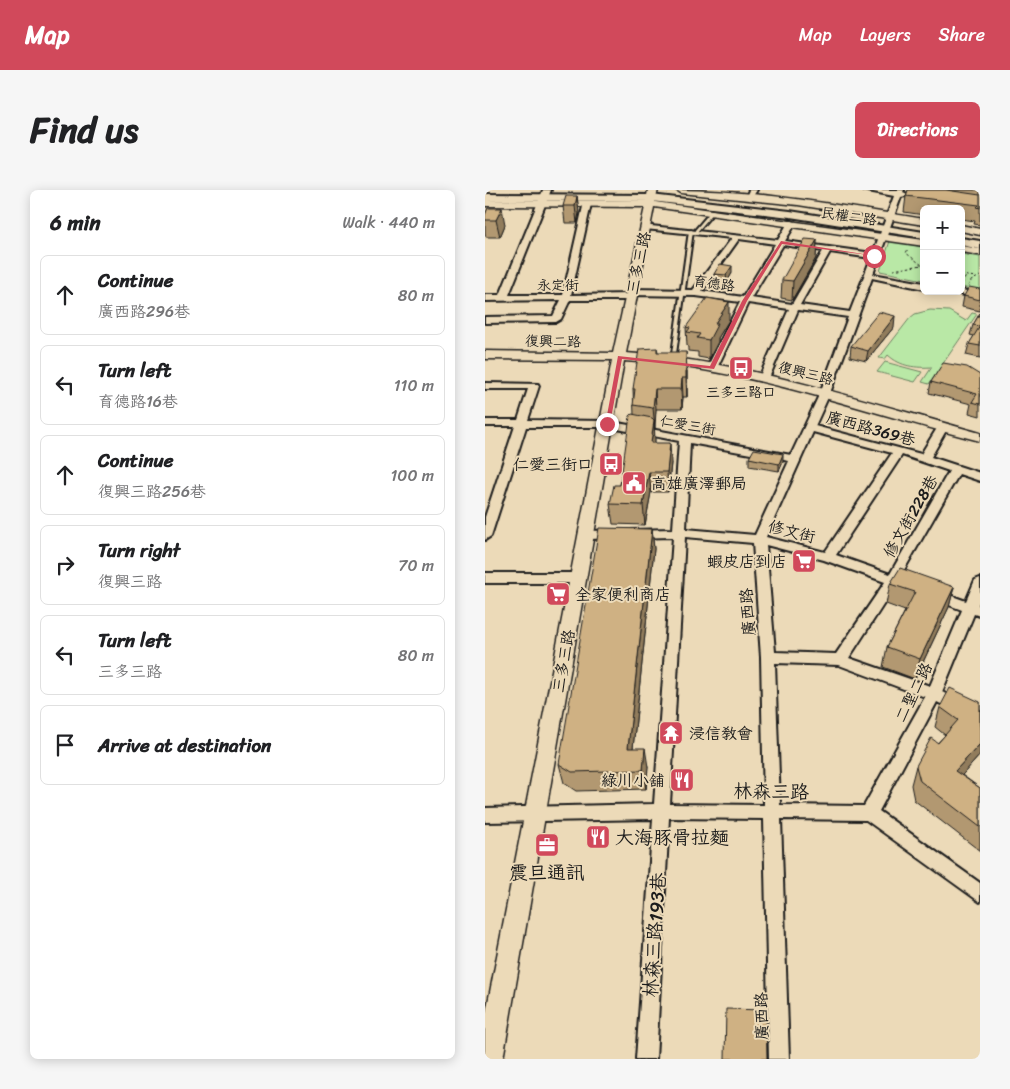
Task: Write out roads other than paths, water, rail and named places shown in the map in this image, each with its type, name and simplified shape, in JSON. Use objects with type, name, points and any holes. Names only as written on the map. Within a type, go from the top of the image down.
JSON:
[{"type":"main road","points":[[485,191],[545,196],[651,196]]},
{"type":"main road","points":[[488,204],[545,196]]},
{"type":"main road","name":"民權二路","points":[[651,196],[920,228]]},
{"type":"main road","name":"民權二路","points":[[886,225],[920,234]]},
{"type":"main road","points":[[965,236],[980,238]]},
{"type":"main road","points":[[965,242],[980,245]]},
{"type":"street","name":"民權二路","points":[[681,190],[751,193],[886,225],[920,241]]},
{"type":"street","points":[[867,190],[899,192],[915,197]]},
{"type":"street","name":"廣西路","points":[[779,1059],[768,657],[759,539],[825,393],[899,192]]},
{"type":"street","points":[[503,298],[545,196],[587,204],[651,196]]},
{"type":"street","name":"民權二路","points":[[651,196],[713,211],[792,222],[886,225],[920,222]]},
{"type":"street","name":"三多三路","points":[[489,1059],[651,196]]},
{"type":"street","points":[[485,320],[556,319],[566,299],[587,204]]},
{"type":"street","points":[[712,368],[745,301],[792,222]]},
{"type":"street","points":[[645,227],[737,236],[874,256]]},
{"type":"street","points":[[965,229],[980,232]]},
{"type":"street","points":[[697,293],[737,236]]},
{"type":"street","points":[[764,378],[794,308],[828,249]]},
{"type":"street","points":[[965,250],[980,252]]},
{"type":"street","points":[[868,275],[920,285]]},
{"type":"street","name":"育德路","points":[[631,295],[697,293],[853,315]]},
{"type":"street","points":[[965,293],[980,296]]},
{"type":"street","name":"永定街","points":[[485,298],[566,299],[631,295]]},
{"type":"street","name":"復興二路","points":[[485,355],[620,357]]},
{"type":"street","name":"復興三路","points":[[620,357],[673,361],[764,378],[825,393],[980,437]]},
{"type":"street","points":[[485,386],[534,386],[524,423],[485,536]]},
{"type":"street","name":"仁愛三街","points":[[485,423],[607,424],[795,459]]},
{"type":"street","points":[[924,459],[943,427]]},
{"type":"street","name":"廣西路369巷","points":[[809,428],[899,451],[980,477]]},
{"type":"street","name":"林森三路193巷","points":[[646,1059],[685,440]]},
{"type":"street","points":[[827,557],[899,451]]},
{"type":"street","name":"修文街228巷","points":[[840,660],[893,579],[956,469]]},
{"type":"street","name":"修文街","points":[[586,535],[680,533],[759,539],[827,557],[975,608]]},
{"type":"street","points":[[485,578],[578,578]]},
{"type":"street","name":"二聖二路","points":[[869,813],[934,694],[975,608],[980,583]]},
{"type":"street","points":[[768,657],[840,660],[934,694],[980,718]]},
{"type":"street","name":"林森三路","points":[[485,815],[663,811],[869,813]]},
{"type":"street","points":[[869,813],[980,894]]},
{"type":"lane","points":[[673,361],[682,292],[694,231],[713,211]]},
{"type":"place","name":"三多三路口","points":[[741,368]]},
{"type":"place","name":"仁愛三街口","points":[[611,464]]},
{"type":"place","name":"高雄廣澤郵局","points":[[634,483]]},
{"type":"place","name":"蝦皮店到店","points":[[804,561]]},
{"type":"place","name":"全家便利商店","points":[[558,594]]},
{"type":"place","name":"浸信教會","points":[[671,733]]},
{"type":"place","name":"綠川小舖","points":[[682,780]]},
{"type":"place","name":"大海豚骨拉麵","points":[[598,837]]},
{"type":"place","name":"震旦通訊","points":[[547,845]]}]
